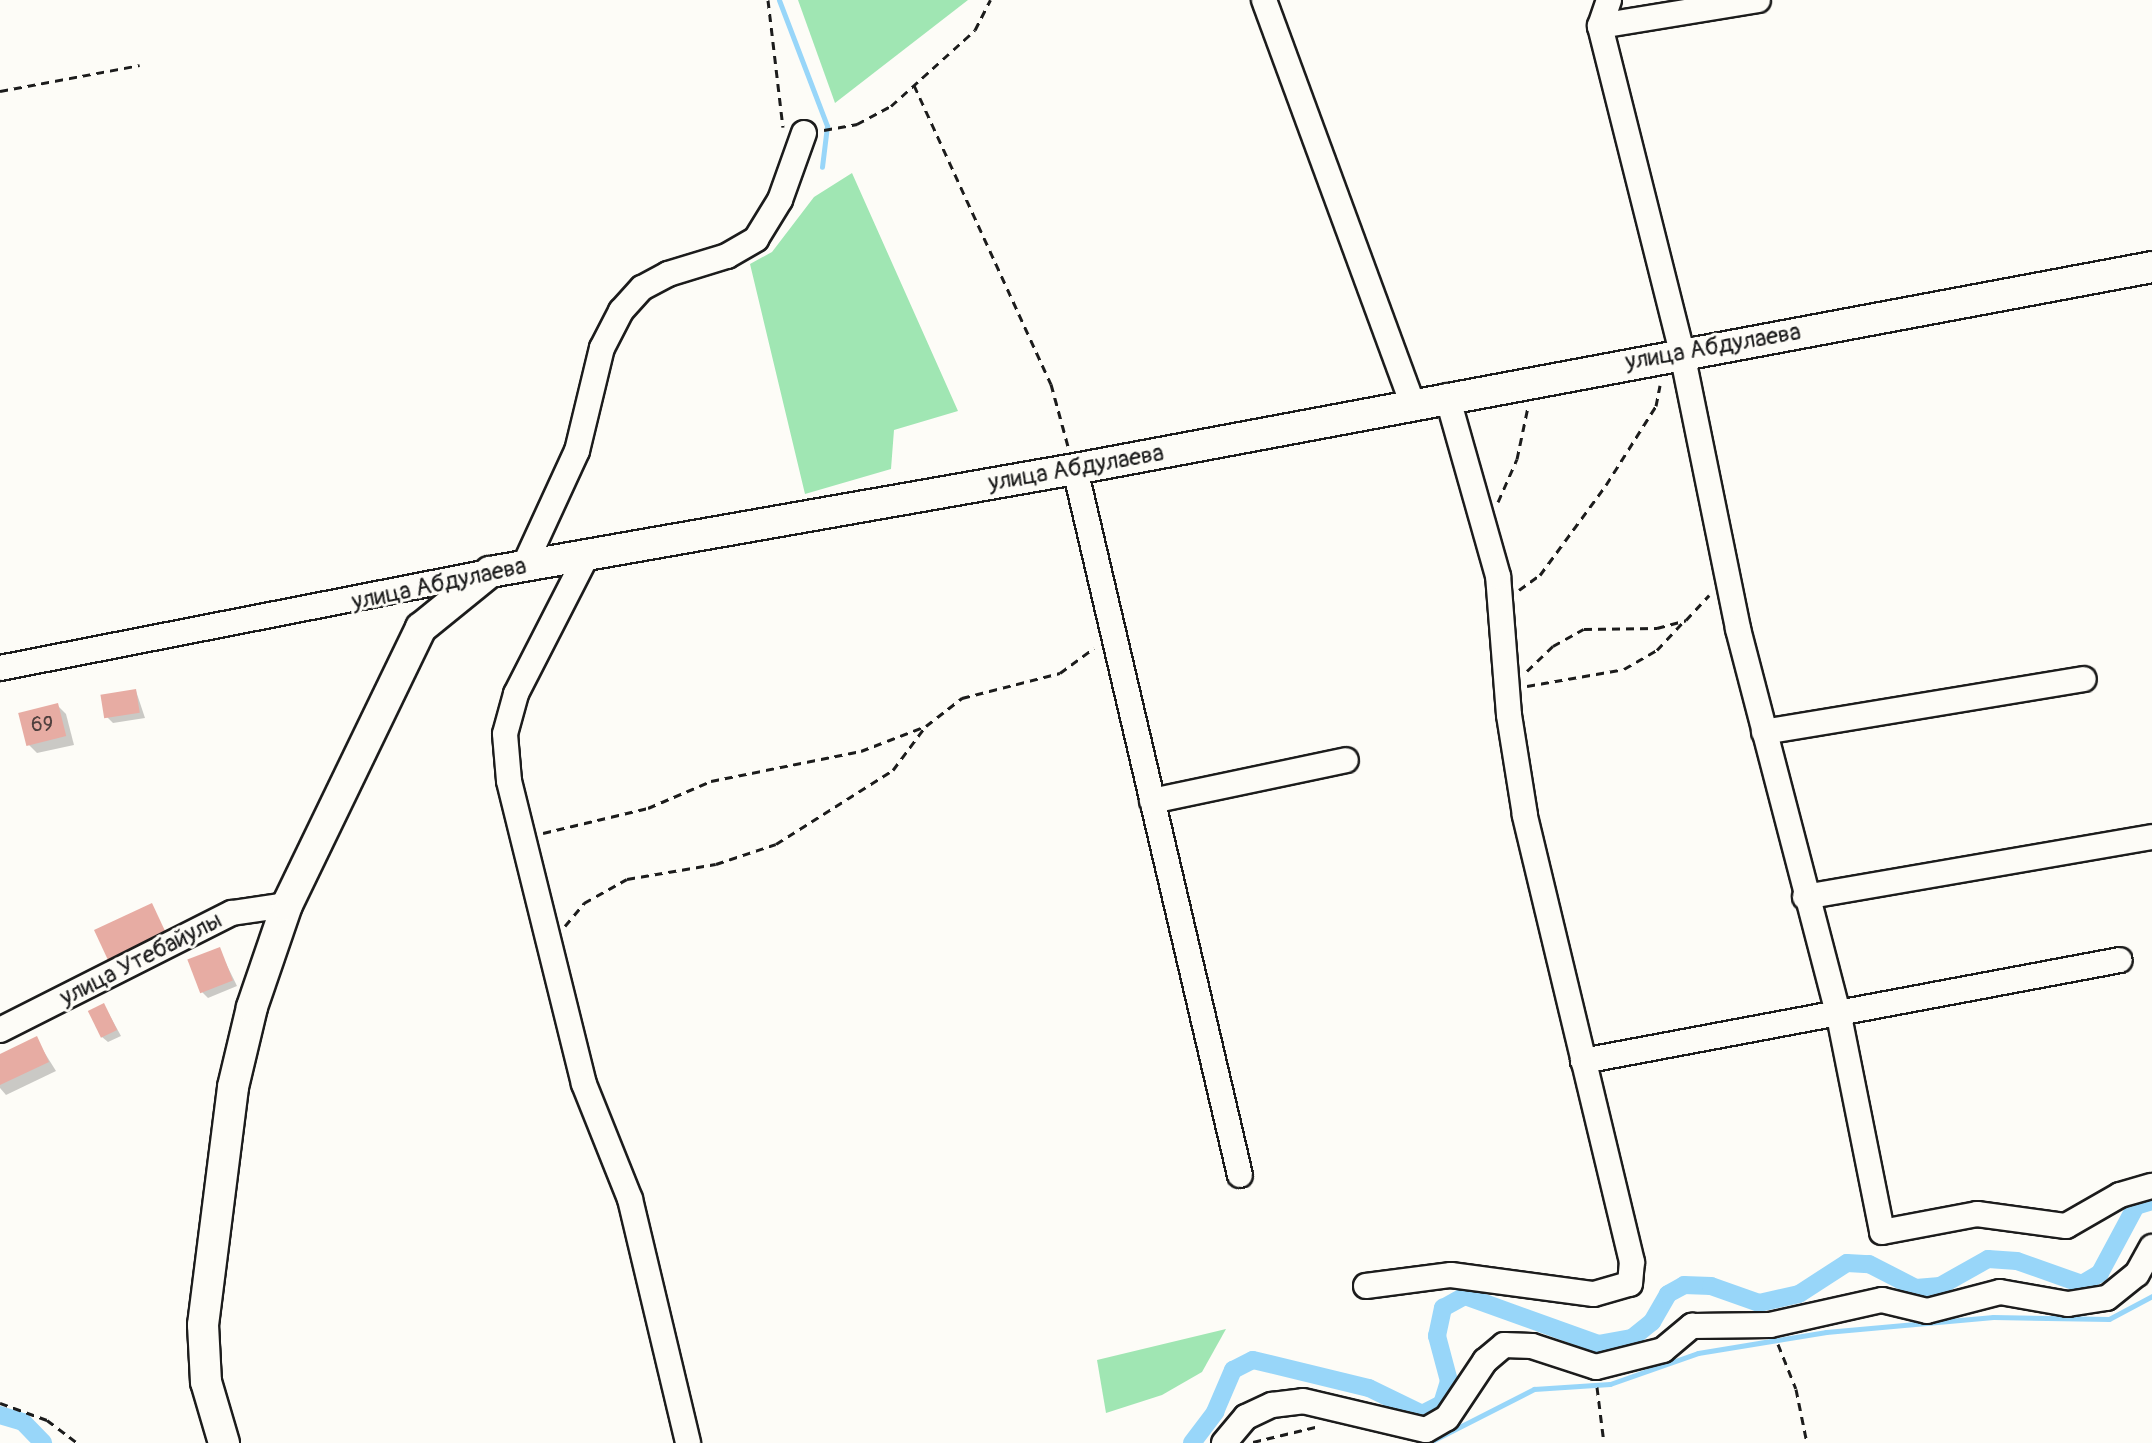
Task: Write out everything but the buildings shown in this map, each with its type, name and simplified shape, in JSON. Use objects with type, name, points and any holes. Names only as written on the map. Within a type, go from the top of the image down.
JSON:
[{"type":"main road","name":"улица Абдулаева","points":[[490,572],[1075,469],[1447,396],[2152,267]]},
{"type":"main road","points":[[224,1443],[206,1382],[203,1325],[233,1087],[252,1007],[287,905],[421,628],[490,572]]},
{"type":"street","points":[[1264,0],[1412,403]]},
{"type":"street","points":[[1608,0],[1600,26],[1764,732],[1805,897],[1839,1016],[1882,1232],[1977,1214],[2066,1226],[2120,1195],[2152,1186]]},
{"type":"street","points":[[1600,26],[1758,0]]},
{"type":"street","points":[[524,566],[577,451],[602,348],[621,311],[642,288],[668,274],[727,256],[756,239],[780,200],[794,134]]},
{"type":"street","points":[[1366,1286],[1451,1275],[1526,1289],[1594,1294],[1630,1284],[1632,1262],[1525,815],[1507,690],[1500,604],[1486,531],[1447,396]]},
{"type":"street","points":[[1075,469],[1240,1175]]},
{"type":"street","points":[[587,555],[516,694],[505,734],[509,781],[584,1084],[630,1199],[688,1443]]},
{"type":"street","name":"улица Абдулаева","points":[[0,668],[490,572]]},
{"type":"street","points":[[1764,732],[2084,679]]},
{"type":"street","points":[[1152,801],[1346,760]]},
{"type":"street","points":[[1805,897],[2152,837]]},
{"type":"street","name":"улица Утебайулы","points":[[0,1030],[232,913],[287,905]]},
{"type":"street","points":[[1583,1061],[1839,1016],[2120,960]]},
{"type":"street","points":[[1224,1443],[1246,1417],[1272,1405],[1303,1401],[1426,1430],[1447,1418],[1485,1361],[1504,1345],[1532,1346],[1596,1367],[1663,1350],[1692,1326],[1770,1325],[1882,1300],[1927,1311],[2000,1292],[2068,1304],[2107,1298],[2137,1274],[2152,1247]]},
{"type":"path","points":[[768,0],[794,134],[857,124],[891,106],[975,30],[990,0]]},
{"type":"path","points":[[0,91],[140,65]]},
{"type":"path","points":[[914,85],[1051,384],[1075,469]]},
{"type":"path","points":[[1500,604],[1540,575],[1606,485],[1656,406],[1674,354]]},
{"type":"path","points":[[1486,531],[1517,459],[1533,380]]},
{"type":"path","points":[[1507,690],[1624,669],[1657,650],[1728,574]]},
{"type":"path","points":[[1507,690],[1553,646],[1584,629],[1657,628],[1686,620]]},
{"type":"path","points":[[550,944],[584,903],[627,879],[716,864],[776,844],[893,770],[926,726],[962,698],[1060,673],[1089,656],[1111,623]]},
{"type":"path","points":[[524,838],[648,808],[711,781],[861,751],[926,726]]},
{"type":"path","points":[[1770,1325],[1796,1389],[1807,1443]]},
{"type":"path","points":[[1596,1367],[1597,1419],[1604,1443]]},
{"type":"path","points":[[0,1403],[47,1420],[77,1443]]},
{"type":"path","points":[[1249,1443],[1328,1425]]},
{"type":"green space","points":[[798,0],[968,0],[835,103]]},
{"type":"green space","points":[[852,173],[958,411],[894,430],[891,469],[805,494],[750,264],[772,252],[814,197]]},
{"type":"green space","points":[[1226,1329],[1202,1372],[1162,1395],[1106,1413],[1097,1360]]},
{"type":"waterway","points":[[779,0],[827,126],[822,167]]},
{"type":"waterway","points":[[1192,1443],[1215,1412],[1233,1370],[1253,1360],[1369,1388],[1422,1414],[1442,1404],[1449,1381],[1437,1336],[1443,1308],[1465,1296],[1598,1344],[1632,1338],[1652,1322],[1668,1294],[1684,1285],[1711,1286],[1759,1303],[1799,1294],[1847,1263],[1869,1264],[1916,1288],[1940,1286],[1988,1259],[2017,1261],[2082,1284],[2100,1273],[2136,1206],[2152,1201]]},
{"type":"waterway","points":[[1428,1443],[1534,1389],[1610,1384],[1698,1353],[1826,1332],[1993,1317],[2109,1319],[2152,1296]]},
{"type":"waterway","points":[[0,1415],[23,1422],[43,1443]]}]
